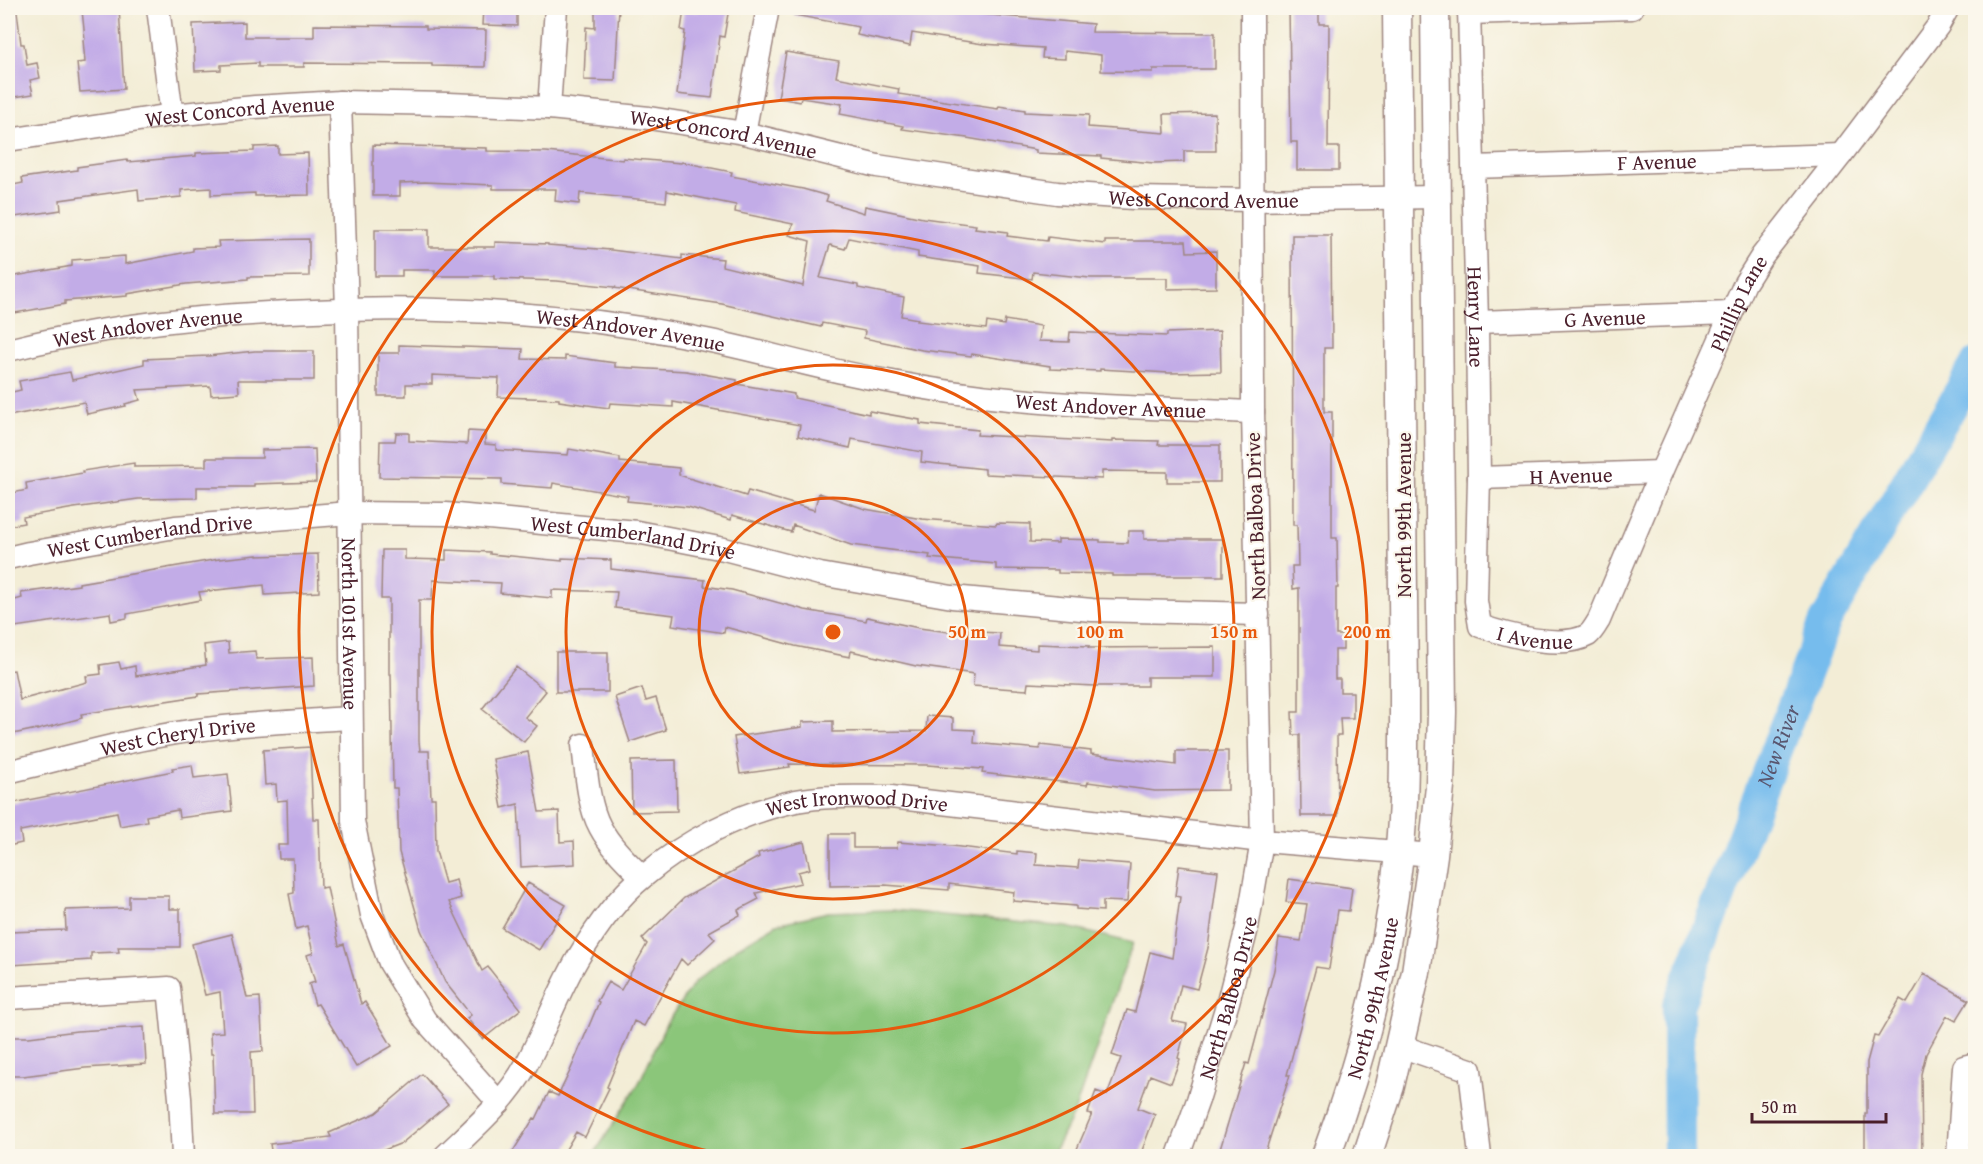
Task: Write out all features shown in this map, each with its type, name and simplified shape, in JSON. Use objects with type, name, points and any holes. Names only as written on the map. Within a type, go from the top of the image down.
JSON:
[{"type":"main road","name":"North 99th Avenue","points":[[1326,1156],[1338,1124],[1375,996],[1391,917],[1399,853],[1403,786],[1404,682],[1397,8]]},
{"type":"main road","name":"North 99th Avenue","points":[[1367,1156],[1390,1086],[1416,972],[1433,855],[1440,786],[1442,711],[1435,8]]},
{"type":"street","points":[[158,8],[172,115]]},
{"type":"street","points":[[549,108],[556,8]]},
{"type":"street","points":[[744,133],[768,8]]},
{"type":"street","name":"North Balboa Drive","points":[[1178,1156],[1228,1002],[1247,928],[1262,841],[1252,412],[1252,8]]},
{"type":"street","points":[[1469,10],[1632,8]]},
{"type":"street","name":"Phillip Lane","points":[[1589,634],[1599,620],[1661,472],[1745,283],[1762,256],[1938,26],[1948,8]]},
{"type":"street","name":"Henry Lane","points":[[1469,10],[1479,478],[1476,601],[1480,626]]},
{"type":"street","name":"West Concord Avenue","points":[[8,140],[172,115],[255,107],[340,102],[449,104],[549,108],[649,118],[744,133],[877,166],[1057,193],[1133,198],[1253,200],[1437,197]]},
{"type":"street","name":"North 101st Avenue","points":[[340,102],[347,309],[353,821],[372,915],[390,963],[425,1020],[499,1103]]},
{"type":"street","name":"F Avenue","points":[[1474,167],[1841,155]]},
{"type":"street","name":"West Andover Avenue","points":[[8,350],[126,326],[237,314],[347,309],[467,310],[583,320],[690,337],[882,380],[1018,400],[1252,412]]},
{"type":"street","name":"G Avenue","points":[[1477,322],[1731,314]]},
{"type":"street","name":"H Avenue","points":[[1479,478],[1661,472]]},
{"type":"street","name":"West Cumberland Drive","points":[[8,558],[175,527],[350,513],[446,514],[637,532],[724,549],[820,574],[952,597],[1092,610],[1258,614]]},
{"type":"street","name":"I Avenue","points":[[1480,626],[1498,632],[1548,641],[1574,640],[1589,634]]},
{"type":"street","name":"West Cheryl Drive","points":[[8,772],[93,750],[170,734],[233,725],[351,718]]},
{"type":"street","points":[[583,745],[587,786],[599,826],[616,851],[642,877]]},
{"type":"street","name":"West Ironwood Drive","points":[[445,1156],[499,1103],[526,1066],[577,960],[605,917],[642,877],[703,834],[743,817],[796,801],[839,797],[891,797],[1262,841],[1433,855]]},
{"type":"street","points":[[8,998],[169,988],[180,1098],[183,1156]]},
{"type":"street","points":[[1400,1046],[1470,1070],[1480,1156]]},
{"type":"street","points":[[1958,1156],[1970,1065]]},
{"type":"green space","points":[[892,910],[1067,927],[1133,943],[1075,1110],[1052,1156],[593,1156],[639,1083],[667,1022],[695,982],[735,949],[777,924],[828,912]]},
{"type":"building","points":[[119,8],[124,89],[80,92],[77,63],[85,62],[82,10]]},
{"type":"building","points":[[483,8],[517,8],[517,26],[482,25]]},
{"type":"building","points":[[595,8],[619,8],[615,81],[584,80],[586,27],[595,28]]},
{"type":"building","points":[[699,8],[729,8],[724,37],[720,36],[712,98],[677,94],[685,31],[681,30],[684,10],[698,12]]},
{"type":"building","points":[[794,8],[968,8],[980,9],[980,14],[1093,24],[1092,32],[1215,33],[1215,69],[1153,69],[1153,72],[1101,71],[1101,55],[1065,51],[1065,59],[1042,58],[1043,48],[983,44],[912,33],[910,46],[857,35],[859,27],[794,15]]},
{"type":"building","points":[[1289,8],[1319,8],[1319,24],[1329,24],[1328,147],[1339,147],[1339,170],[1297,170],[1297,142],[1291,142]]},
{"type":"building","points":[[17,11],[21,44],[24,44],[27,65],[37,63],[40,78],[30,80],[33,94],[8,98],[8,12]]},
{"type":"building","points":[[245,22],[245,37],[314,37],[314,25],[426,26],[426,29],[486,30],[485,67],[432,66],[432,64],[304,63],[304,67],[258,67],[258,63],[221,65],[221,70],[195,71],[193,24]]},
{"type":"building","points":[[786,52],[839,61],[836,77],[899,89],[898,94],[998,109],[999,106],[1025,110],[1025,112],[1089,115],[1088,127],[1165,133],[1164,114],[1215,113],[1216,151],[1184,151],[1184,162],[1154,163],[1101,158],[1101,156],[1036,153],[1036,150],[902,129],[903,126],[840,114],[842,104],[801,98],[800,102],[778,98]]},
{"type":"building","points":[[373,145],[487,148],[487,151],[546,152],[623,160],[623,158],[682,162],[732,172],[731,176],[803,189],[828,196],[826,201],[864,213],[865,206],[923,218],[976,225],[975,228],[1008,232],[1007,236],[1047,241],[1048,237],[1105,244],[1105,241],[1186,241],[1187,252],[1216,251],[1216,288],[1167,289],[1167,278],[1090,278],[1033,272],[1032,279],[979,273],[980,266],[918,257],[918,252],[849,238],[845,249],[830,245],[820,278],[904,297],[901,316],[918,319],[917,321],[986,329],[987,322],[1004,325],[1005,320],[1041,326],[1039,341],[1069,342],[1070,332],[1167,336],[1167,333],[1220,331],[1221,372],[1169,373],[1050,369],[1050,366],[972,354],[971,356],[922,350],[864,338],[865,331],[822,323],[821,327],[722,304],[615,287],[557,281],[494,279],[494,276],[435,276],[435,270],[402,270],[402,276],[375,276],[375,229],[429,229],[429,247],[495,247],[495,242],[548,244],[682,259],[682,255],[723,259],[722,266],[803,286],[810,241],[789,235],[793,224],[735,212],[736,205],[667,191],[666,202],[580,193],[579,204],[555,201],[556,189],[493,189],[493,185],[425,182],[400,183],[400,196],[373,196]]},
{"type":"building","points":[[278,146],[278,154],[308,153],[309,195],[255,196],[255,193],[211,195],[211,188],[181,190],[181,197],[139,201],[138,189],[60,200],[61,210],[8,218],[8,186],[23,183],[22,178],[127,160],[128,162],[196,156],[196,153],[254,151],[254,147]]},
{"type":"building","points":[[1292,235],[1331,235],[1332,348],[1324,348],[1324,412],[1332,412],[1332,538],[1337,538],[1338,588],[1336,588],[1336,635],[1343,635],[1343,650],[1335,650],[1335,679],[1340,679],[1340,692],[1353,692],[1353,718],[1340,718],[1341,735],[1337,735],[1338,816],[1301,816],[1300,735],[1293,735],[1292,712],[1299,712],[1299,588],[1293,589],[1292,566],[1298,566],[1297,525],[1293,525]]},
{"type":"building","points":[[309,239],[309,276],[248,277],[248,279],[186,284],[127,294],[127,296],[65,301],[65,304],[15,313],[9,277],[72,266],[72,260],[125,256],[125,264],[193,251],[193,248],[219,247],[218,241]]},
{"type":"building","points":[[399,345],[523,349],[522,359],[565,360],[565,356],[615,363],[615,367],[686,371],[737,380],[737,384],[794,394],[794,398],[869,414],[869,411],[920,420],[920,424],[978,430],[977,435],[1112,442],[1112,440],[1159,441],[1158,445],[1220,445],[1220,482],[1167,482],[1167,472],[1102,471],[1102,479],[985,474],[985,469],[921,462],[922,452],[852,439],[850,448],[798,436],[800,425],[673,402],[673,407],[610,403],[609,408],[559,401],[559,399],[498,397],[499,378],[432,375],[432,384],[406,384],[406,396],[378,396],[378,353],[399,353]]},
{"type":"building","points":[[255,351],[314,351],[314,380],[238,380],[239,393],[211,395],[210,386],[137,390],[140,400],[125,404],[126,406],[87,414],[84,402],[8,416],[8,393],[21,390],[19,381],[70,372],[72,380],[144,364],[144,359]]},
{"type":"building","points":[[468,431],[485,432],[485,444],[496,445],[496,450],[568,455],[569,449],[620,458],[620,462],[679,468],[679,475],[746,496],[748,491],[814,510],[819,493],[865,509],[922,519],[996,525],[997,523],[1030,524],[1030,542],[1058,543],[1058,539],[1128,543],[1129,531],[1144,531],[1144,539],[1223,539],[1223,576],[1112,576],[1112,574],[1058,573],[1058,570],[996,569],[996,564],[929,558],[930,555],[851,545],[793,525],[791,532],[732,515],[731,520],[688,507],[627,501],[628,496],[553,483],[552,488],[502,484],[502,479],[379,477],[380,441],[395,441],[396,433],[409,433],[409,441],[467,444]]},
{"type":"building","points":[[315,449],[316,482],[254,484],[254,487],[197,487],[197,498],[138,499],[74,508],[23,517],[24,523],[8,526],[8,494],[27,490],[26,483],[134,463],[134,467],[206,466],[206,458],[262,458],[262,450]]},
{"type":"building","points":[[382,550],[405,550],[405,559],[446,560],[446,550],[490,552],[490,554],[562,561],[562,558],[611,560],[611,569],[705,580],[704,586],[732,590],[805,610],[866,621],[867,617],[919,628],[978,636],[978,632],[1000,633],[999,647],[1037,650],[1037,644],[1089,646],[1088,648],[1215,647],[1215,677],[1147,677],[1147,686],[1028,683],[1027,690],[973,686],[974,674],[916,666],[851,651],[850,657],[795,646],[725,627],[724,633],[672,625],[674,615],[615,608],[617,592],[552,590],[552,598],[500,593],[501,583],[433,580],[432,600],[419,600],[419,741],[420,751],[429,751],[431,798],[435,798],[436,851],[445,883],[456,880],[461,898],[449,902],[482,971],[488,967],[521,1009],[483,1039],[467,1018],[471,1015],[445,982],[421,930],[399,852],[397,788],[393,788],[389,599],[381,599]]},
{"type":"building","points":[[318,554],[319,592],[265,595],[264,585],[199,592],[201,600],[127,614],[127,618],[111,621],[110,613],[8,628],[8,602],[22,598],[21,593],[79,585],[79,583],[219,559],[257,555]]},
{"type":"building","points":[[228,642],[229,653],[255,651],[256,659],[313,657],[314,686],[198,694],[198,696],[81,714],[82,718],[8,735],[8,671],[14,670],[20,700],[87,682],[86,676],[101,674],[100,665],[119,662],[121,669],[135,666],[136,676],[206,665],[204,645]]},
{"type":"building","points":[[556,652],[608,652],[608,692],[556,692]]},
{"type":"building","points":[[516,667],[546,691],[525,717],[537,726],[524,742],[482,709]]},
{"type":"building","points":[[642,688],[646,701],[656,698],[666,730],[630,742],[615,697]]},
{"type":"building","points":[[927,716],[953,718],[953,729],[975,730],[974,743],[1040,749],[1041,745],[1176,765],[1176,751],[1228,751],[1228,790],[1155,791],[1088,782],[1087,785],[982,773],[983,769],[927,765],[789,764],[790,767],[740,774],[734,737],[802,727],[802,722],[833,721],[833,732],[926,731]]},
{"type":"building","points":[[310,747],[313,819],[319,819],[321,888],[327,887],[339,946],[344,944],[361,1004],[365,1002],[392,1046],[356,1067],[318,1004],[315,1005],[309,984],[315,982],[307,955],[313,953],[307,926],[296,929],[289,894],[294,893],[293,859],[279,859],[278,845],[288,845],[287,800],[277,801],[276,784],[265,785],[263,750]]},
{"type":"building","points":[[528,752],[539,812],[559,811],[560,842],[574,841],[575,864],[521,867],[518,804],[502,808],[493,759]]},
{"type":"building","points":[[676,760],[677,811],[632,812],[631,761]]},
{"type":"building","points":[[192,765],[194,778],[228,774],[232,811],[179,818],[178,810],[146,816],[147,821],[120,826],[117,812],[20,831],[22,843],[8,846],[8,804],[173,771],[172,768]]},
{"type":"building","points":[[830,834],[853,834],[853,848],[897,848],[898,842],[1017,854],[1017,851],[1037,853],[1036,865],[1078,868],[1079,860],[1130,864],[1127,902],[1103,901],[1103,911],[1076,909],[1076,906],[1013,901],[1014,892],[949,884],[949,890],[885,885],[830,886]]},
{"type":"building","points":[[804,842],[810,869],[798,872],[801,883],[756,893],[759,899],[738,910],[740,915],[709,932],[715,939],[687,965],[681,959],[644,1026],[634,1021],[607,1087],[609,1088],[585,1137],[576,1132],[562,1156],[510,1156],[534,1118],[536,1119],[549,1092],[558,1096],[599,1002],[597,1001],[608,982],[621,990],[647,944],[642,939],[684,898],[759,857],[758,853]]},
{"type":"building","points":[[1179,866],[1218,871],[1208,948],[1197,989],[1181,985],[1172,1021],[1187,1024],[1178,1058],[1180,1059],[1171,1083],[1150,1075],[1138,1108],[1155,1115],[1140,1156],[1074,1156],[1092,1114],[1088,1113],[1096,1091],[1107,1095],[1121,1058],[1112,1055],[1127,1010],[1135,1012],[1150,952],[1172,958],[1180,897],[1175,896]]},
{"type":"building","points":[[1289,879],[1352,888],[1349,911],[1338,910],[1329,969],[1316,967],[1287,1075],[1290,1075],[1264,1156],[1218,1156],[1246,1063],[1249,1064],[1274,970],[1279,938],[1301,941],[1307,904],[1286,902]]},
{"type":"building","points":[[528,883],[566,905],[539,950],[502,928]]},
{"type":"building","points":[[129,896],[169,896],[169,909],[180,909],[180,947],[118,947],[119,952],[91,953],[91,960],[11,965],[9,932],[66,930],[65,910],[129,908]]},
{"type":"building","points":[[232,934],[247,998],[260,997],[263,1051],[251,1052],[253,1114],[215,1114],[210,1033],[223,1032],[220,992],[205,995],[192,944]]},
{"type":"building","points":[[1924,974],[1969,1000],[1956,1021],[1947,1016],[1926,1054],[1921,1074],[1922,1156],[1865,1156],[1867,1062],[1874,1036],[1878,1037],[1900,999],[1907,1003]]},
{"type":"building","points":[[144,1027],[146,1064],[8,1076],[8,1037]]},
{"type":"building","points":[[422,1074],[448,1104],[402,1143],[369,1156],[272,1156],[270,1144],[331,1137],[329,1133],[376,1113]]},
{"type":"waterway","name":"New River","points":[[1679,1156],[1678,1006],[1825,622],[1976,364]]}]
